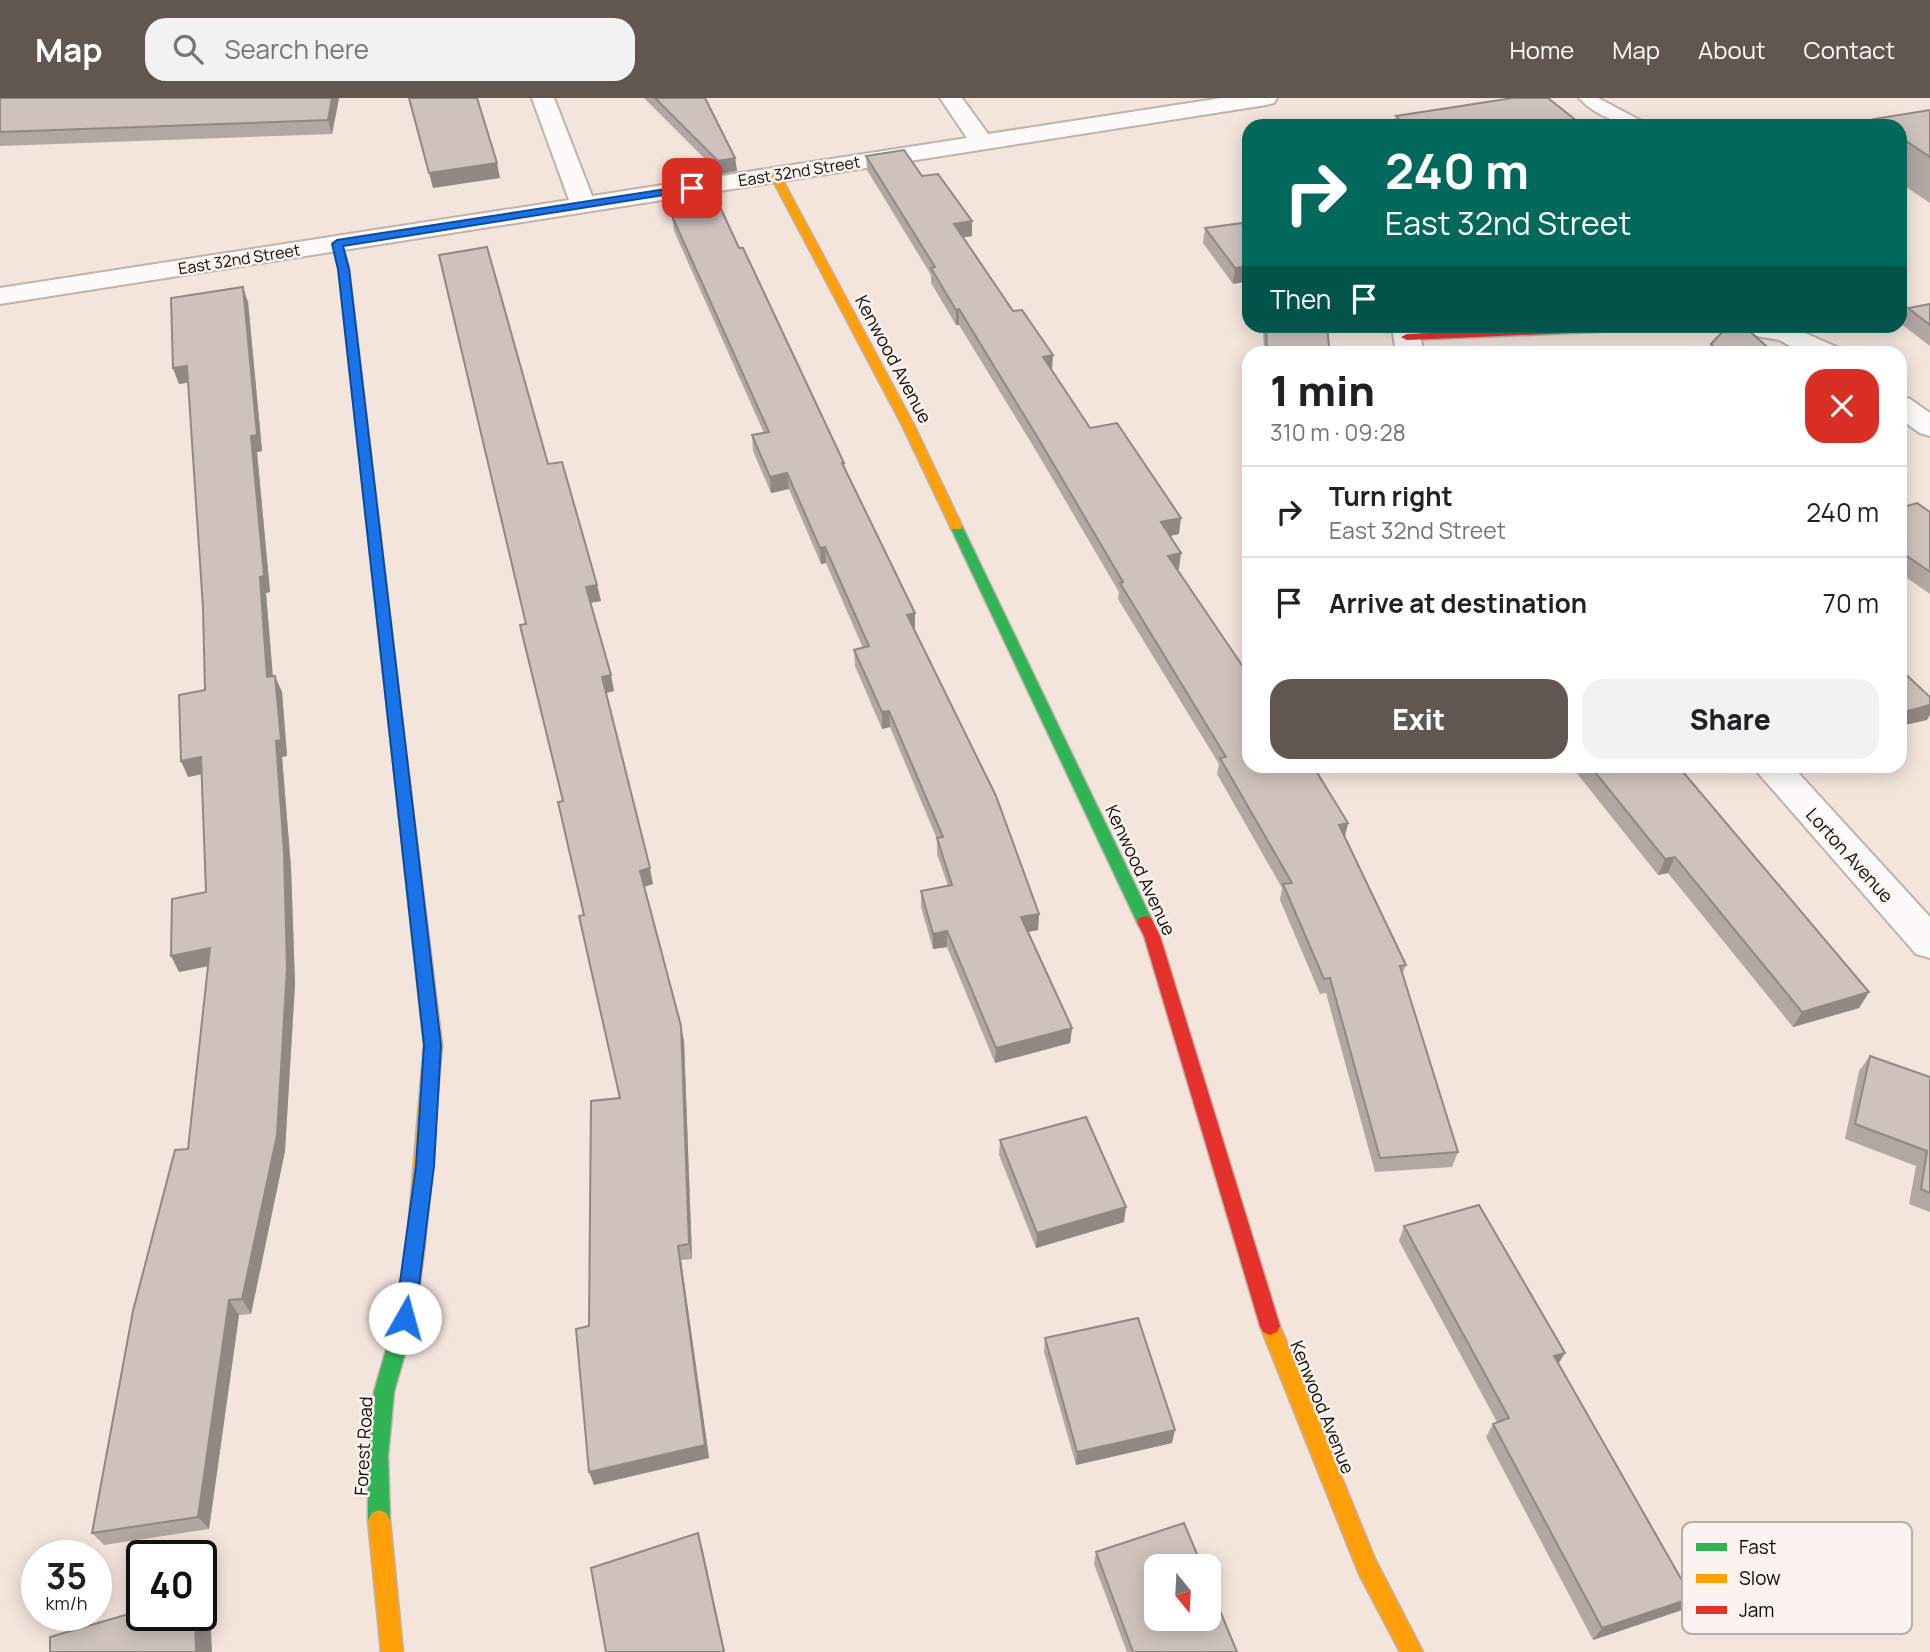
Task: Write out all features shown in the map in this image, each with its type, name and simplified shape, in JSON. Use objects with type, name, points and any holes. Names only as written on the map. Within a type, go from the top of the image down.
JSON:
[{"type":"street","points":[[543,98],[583,205]]},
{"type":"street","points":[[951,98],[982,142]]},
{"type":"street","name":"East 32nd Street","points":[[0,296],[1266,98]]},
{"type":"street","points":[[1237,102],[1253,119]]},
{"type":"street","name":"Kenwood Avenue","points":[[775,175],[908,425],[1152,936],[1270,1327],[1367,1566],[1412,1652]]},
{"type":"street","name":"Forest Road","points":[[337,244],[344,269],[433,1045],[425,1166],[405,1318],[384,1392],[378,1481],[384,1601],[391,1652]]},
{"type":"street","points":[[1408,339],[1524,333]]},
{"type":"street","points":[[1786,333],[1813,346]]},
{"type":"street","points":[[1907,410],[1930,427]]},
{"type":"street","name":"Lorton Avenue","points":[[1776,773],[1930,943]]},
{"type":"lane","points":[[1587,98],[1624,119]]},
{"type":"building","points":[[0,98],[332,98],[328,120],[0,132]]},
{"type":"building","points":[[409,98],[477,98],[497,163],[429,173]]},
{"type":"building","points":[[655,98],[705,98],[735,158],[718,161]]},
{"type":"building","points":[[1513,98],[1548,98],[1574,119],[1399,119],[1396,116]]},
{"type":"building","points":[[1930,110],[1930,157],[1907,142],[1907,119],[1874,119]]},
{"type":"building","points":[[904,150],[922,176],[938,174],[972,221],[954,224],[1013,311],[1022,310],[1053,355],[1043,357],[1090,428],[1117,423],[1181,518],[1161,522],[1181,553],[1168,556],[1242,665],[1242,773],[1317,773],[1348,823],[1339,825],[1406,965],[1400,966],[1458,1152],[1380,1158],[1330,978],[1324,979],[1283,884],[1292,883],[1220,758],[1226,757],[1120,583],[1123,582],[1038,438],[959,309],[956,310],[931,268],[935,267],[866,156]]},
{"type":"building","points":[[721,209],[739,248],[743,248],[915,613],[907,615],[996,796],[1039,914],[1021,917],[1072,1028],[996,1048],[947,931],[933,934],[921,891],[952,885],[937,838],[943,837],[889,711],[882,712],[854,650],[869,646],[825,547],[820,548],[787,473],[770,477],[752,435],[769,432],[672,216]]},
{"type":"building","points":[[1242,223],[1242,267],[1235,268],[1205,228]]},
{"type":"building","points":[[487,247],[548,464],[562,462],[597,585],[586,587],[611,675],[602,677],[650,868],[640,871],[681,1026],[689,1244],[678,1246],[705,1445],[589,1472],[576,1329],[589,1326],[591,1101],[620,1098],[579,916],[584,915],[558,802],[563,801],[520,625],[526,624],[439,255]]},
{"type":"building","points":[[243,287],[257,435],[251,436],[264,576],[260,577],[267,677],[275,676],[281,740],[276,741],[284,852],[287,969],[277,1135],[242,1299],[229,1300],[198,1517],[92,1533],[133,1311],[175,1150],[188,1149],[210,948],[171,956],[172,899],[206,892],[201,757],[181,761],[179,695],[205,690],[203,608],[187,366],[173,368],[171,298]]},
{"type":"building","points":[[1930,304],[1930,325],[1908,308]]},
{"type":"building","points":[[1266,333],[1328,333],[1329,346],[1267,346]]},
{"type":"building","points":[[1721,333],[1752,333],[1766,346],[1713,346],[1711,344]]},
{"type":"building","points":[[1917,503],[1930,512],[1930,572],[1907,556],[1907,506]]},
{"type":"building","points":[[1907,676],[1930,697],[1930,705],[1907,711]]},
{"type":"building","points":[[1596,773],[1684,773],[1869,992],[1802,1012],[1675,857],[1665,859]]},
{"type":"building","points":[[1870,1056],[1930,1077],[1930,1193],[1921,1189],[1927,1151],[1855,1124]]},
{"type":"building","points":[[1086,1117],[1126,1207],[1037,1233],[1000,1140]]},
{"type":"building","points":[[1479,1205],[1565,1353],[1554,1356],[1682,1580],[1682,1601],[1602,1628],[1493,1424],[1509,1418],[1404,1226]]},
{"type":"building","points":[[1138,1318],[1175,1430],[1077,1452],[1045,1338]]},
{"type":"building","points":[[1184,1523],[1197,1554],[1144,1554],[1144,1631],[1222,1631],[1222,1616],[1237,1652],[1133,1652],[1096,1552]]},
{"type":"building","points":[[698,1533],[724,1652],[606,1652],[591,1568]]},
{"type":"building","points":[[126,1615],[126,1631],[195,1631],[196,1652],[50,1652],[50,1637],[70,1631],[112,1631],[112,1619]]},
{"type":"traffic: fast","points":[[337,244],[344,269],[400,761]]},
{"type":"traffic: fast","points":[[956,526],[1145,922]]},
{"type":"traffic: fast","points":[[379,1520],[378,1456],[384,1392],[406,1315],[416,1243]]},
{"type":"traffic: slow","points":[[775,175],[908,425],[956,526]]},
{"type":"traffic: slow","points":[[400,761],[433,1045],[416,1243]]},
{"type":"traffic: slow","points":[[1270,1326],[1367,1566],[1412,1652]]},
{"type":"traffic: slow","points":[[379,1520],[392,1652]]},
{"type":"traffic: jam","points":[[1407,337],[1499,333]]},
{"type":"traffic: jam","points":[[1145,922],[1152,936],[1270,1326]]},
{"type":"route","points":[[405,1318],[425,1166],[433,1045],[344,269],[337,244],[692,188]]}]
